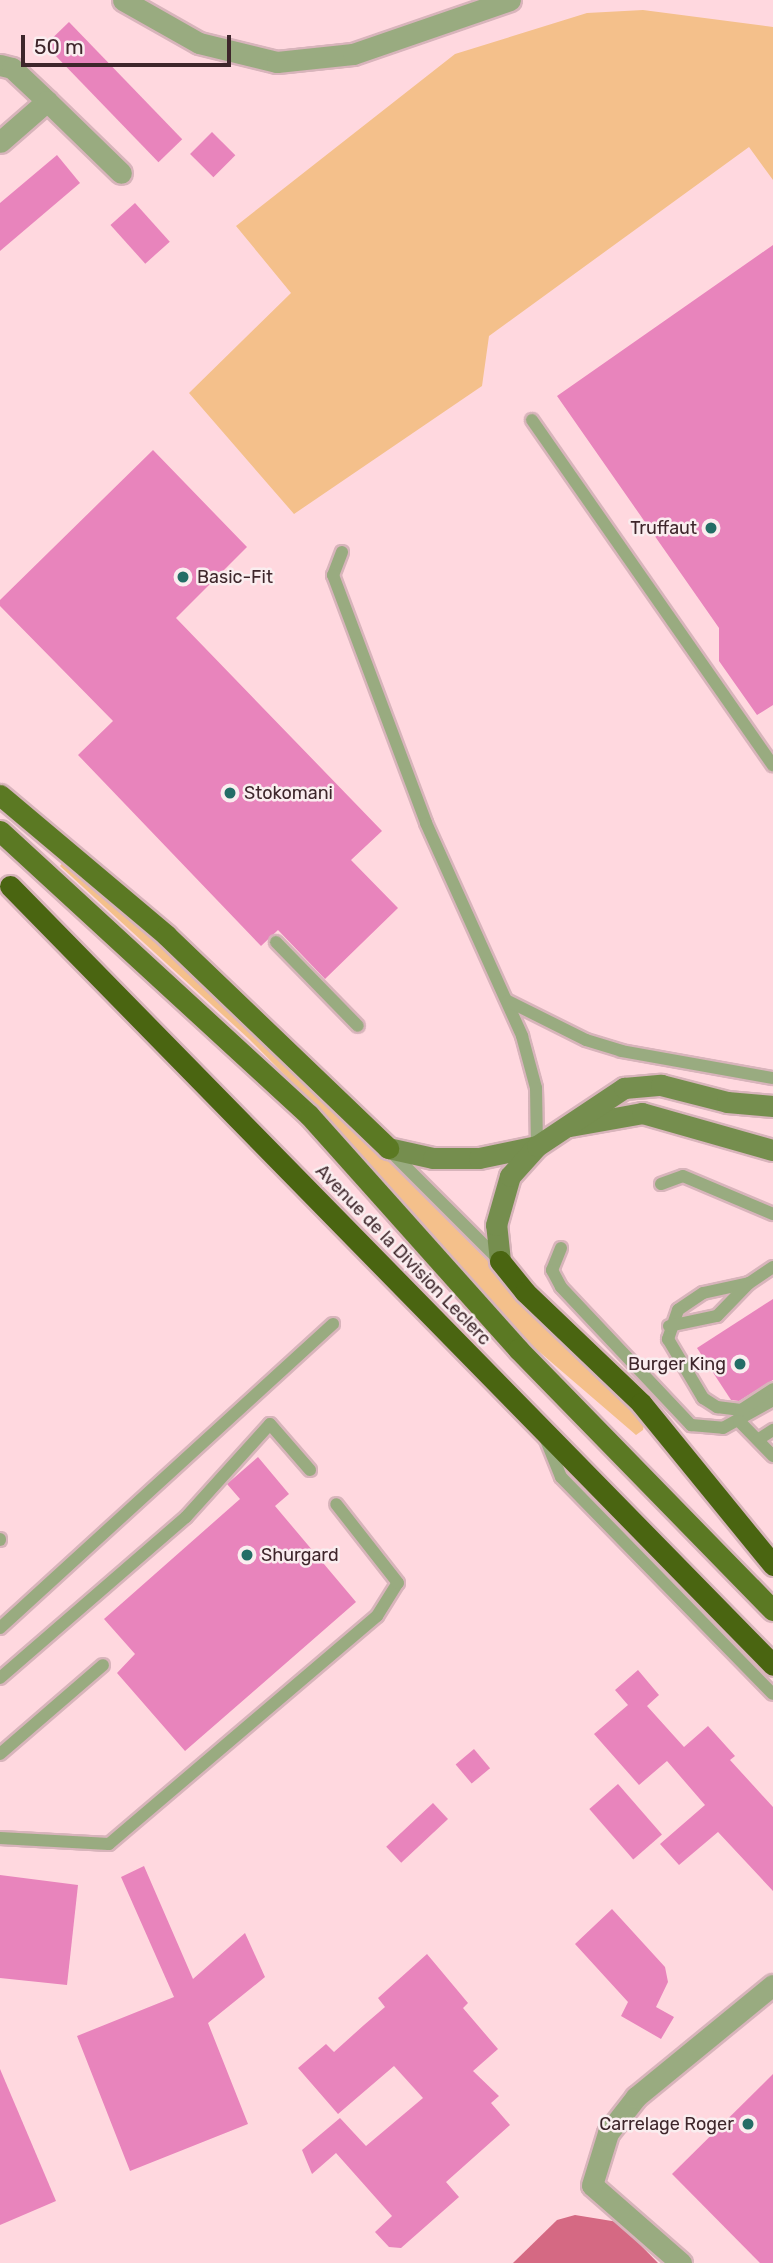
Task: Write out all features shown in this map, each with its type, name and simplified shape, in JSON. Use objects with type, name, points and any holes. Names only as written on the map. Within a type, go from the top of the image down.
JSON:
[{"type":"highway","name":"Avenue de la Division Leclerc","points":[[5,881],[773,1665]]},
{"type":"highway","points":[[500,1261],[525,1292],[641,1403],[773,1565]]},
{"type":"main road","points":[[0,795],[166,935],[388,1148]]},
{"type":"main road","name":"Avenue de la Division Leclerc","points":[[0,831],[309,1115],[517,1349],[773,1610]]},
{"type":"street","points":[[123,0],[198,43],[277,62],[353,54],[510,0]]},
{"type":"street","points":[[0,65],[12,68],[121,173]]},
{"type":"street","points":[[0,142],[47,101]]},
{"type":"street","points":[[500,1261],[496,1225],[500,1200],[510,1176],[537,1146],[624,1088],[641,1085],[773,1106]]},
{"type":"street","points":[[565,1127],[642,1113],[773,1150]]},
{"type":"street","points":[[388,1148],[433,1158],[467,1158],[537,1146]]},
{"type":"street","points":[[681,2263],[592,2185],[608,2133],[636,2097],[773,1985]]},
{"type":"lane","points":[[532,421],[773,765]]},
{"type":"lane","points":[[342,552],[333,575],[426,823],[508,1001],[536,1088],[537,1146]]},
{"type":"lane","points":[[276,942],[358,1026]]},
{"type":"lane","points":[[508,1001],[609,1047],[773,1078]]},
{"type":"lane","points":[[388,1148],[500,1261]]},
{"type":"lane","points":[[661,1184],[683,1175],[773,1214]]},
{"type":"lane","points":[[561,1248],[552,1270],[561,1287],[691,1425],[707,1430],[739,1421],[773,1400]]},
{"type":"lane","points":[[669,1326],[718,1316],[749,1283],[773,1267]]},
{"type":"lane","points":[[749,1283],[703,1293],[678,1310],[669,1326],[668,1339],[703,1398],[717,1407],[741,1410],[773,1389]]},
{"type":"lane","points":[[0,1628],[333,1324]]},
{"type":"lane","points":[[739,1421],[760,1439],[773,1456]]},
{"type":"lane","points":[[0,1678],[186,1517],[270,1424],[310,1470]]},
{"type":"lane","points":[[541,1430],[561,1478],[773,1694]]},
{"type":"lane","points":[[760,1439],[773,1430]]},
{"type":"lane","points":[[0,1838],[109,1844],[377,1616],[398,1583],[336,1504]]},
{"type":"lane","points":[[0,1754],[103,1665]]},
{"type":"shaded area","points":[[643,10],[773,27],[773,180],[749,147],[489,336],[482,386],[294,514],[189,393],[291,293],[236,226],[455,54],[587,13]]},
{"type":"shaded area","points":[[65,860],[287,1058],[645,1420],[643,1430],[636,1435],[529,1343],[338,1129],[249,1039],[60,866]]},
{"type":"shaded area","points":[[575,2215],[618,2222],[658,2263],[513,2263],[557,2220]]},
{"type":"building","points":[[69,22],[182,139],[158,162],[45,45]]},
{"type":"building","points":[[212,132],[235,155],[213,177],[190,154]]},
{"type":"building","points":[[57,155],[80,183],[0,251],[0,203]]},
{"type":"building","points":[[135,203],[170,242],[145,264],[110,225]]},
{"type":"building","name":"Truffaut","points":[[773,245],[773,705],[757,715],[719,661],[719,628],[557,396]]},
{"type":"building","points":[[153,450],[247,547],[176,618],[382,831],[351,860],[398,908],[325,979],[278,930],[261,946],[78,755],[113,721],[0,606],[0,600]]},
{"type":"building","name":"Burger King","points":[[773,1299],[773,1380],[739,1401],[731,1400],[697,1348]]},
{"type":"building","name":"Shurgard","points":[[258,1457],[289,1494],[275,1506],[356,1602],[185,1751],[117,1673],[135,1654],[104,1619],[240,1499],[227,1484]]},
{"type":"building","points":[[638,1670],[659,1695],[647,1706],[684,1747],[708,1726],[735,1756],[730,1760],[773,1807],[773,1891],[718,1832],[679,1865],[660,1844],[705,1805],[667,1761],[639,1785],[594,1734],[628,1705],[615,1690]]},
{"type":"building","points":[[474,1749],[490,1768],[472,1784],[456,1764]]},
{"type":"building","points":[[618,1784],[662,1835],[633,1859],[589,1809]]},
{"type":"building","points":[[433,1803],[448,1819],[401,1863],[386,1847]]},
{"type":"building","points":[[144,1866],[193,1979],[245,1933],[265,1977],[208,2023],[248,2124],[130,2171],[77,2036],[174,1997],[121,1877]]},
{"type":"building","points":[[0,1875],[78,1885],[67,1985],[0,1978]]},
{"type":"building","points":[[612,1909],[665,1967],[668,1982],[656,2007],[674,2017],[661,2039],[621,2016],[628,2002],[575,1944]]},
{"type":"building","points":[[427,1954],[468,2003],[463,2008],[498,2049],[473,2071],[499,2096],[491,2103],[510,2125],[446,2182],[459,2197],[401,2248],[389,2247],[375,2232],[392,2216],[336,2153],[312,2174],[302,2150],[340,2118],[366,2146],[423,2098],[394,2066],[338,2114],[298,2068],[326,2044],[334,2052],[385,2007],[378,1998]]},
{"type":"building","points":[[0,2069],[56,2201],[0,2225]]},
{"type":"building","name":"Carrelage Roger","points":[[773,2074],[773,2263],[760,2263],[672,2174]]},
{"type":"place","name":"Truffaut","points":[[711,528]]},
{"type":"place","name":"Basic-Fit","points":[[183,577]]},
{"type":"place","name":"Stokomani","points":[[230,793]]},
{"type":"place","name":"Burger King","points":[[740,1364]]},
{"type":"place","name":"Shurgard","points":[[247,1555]]},
{"type":"place","name":"Carrelage Roger","points":[[748,2124]]}]
